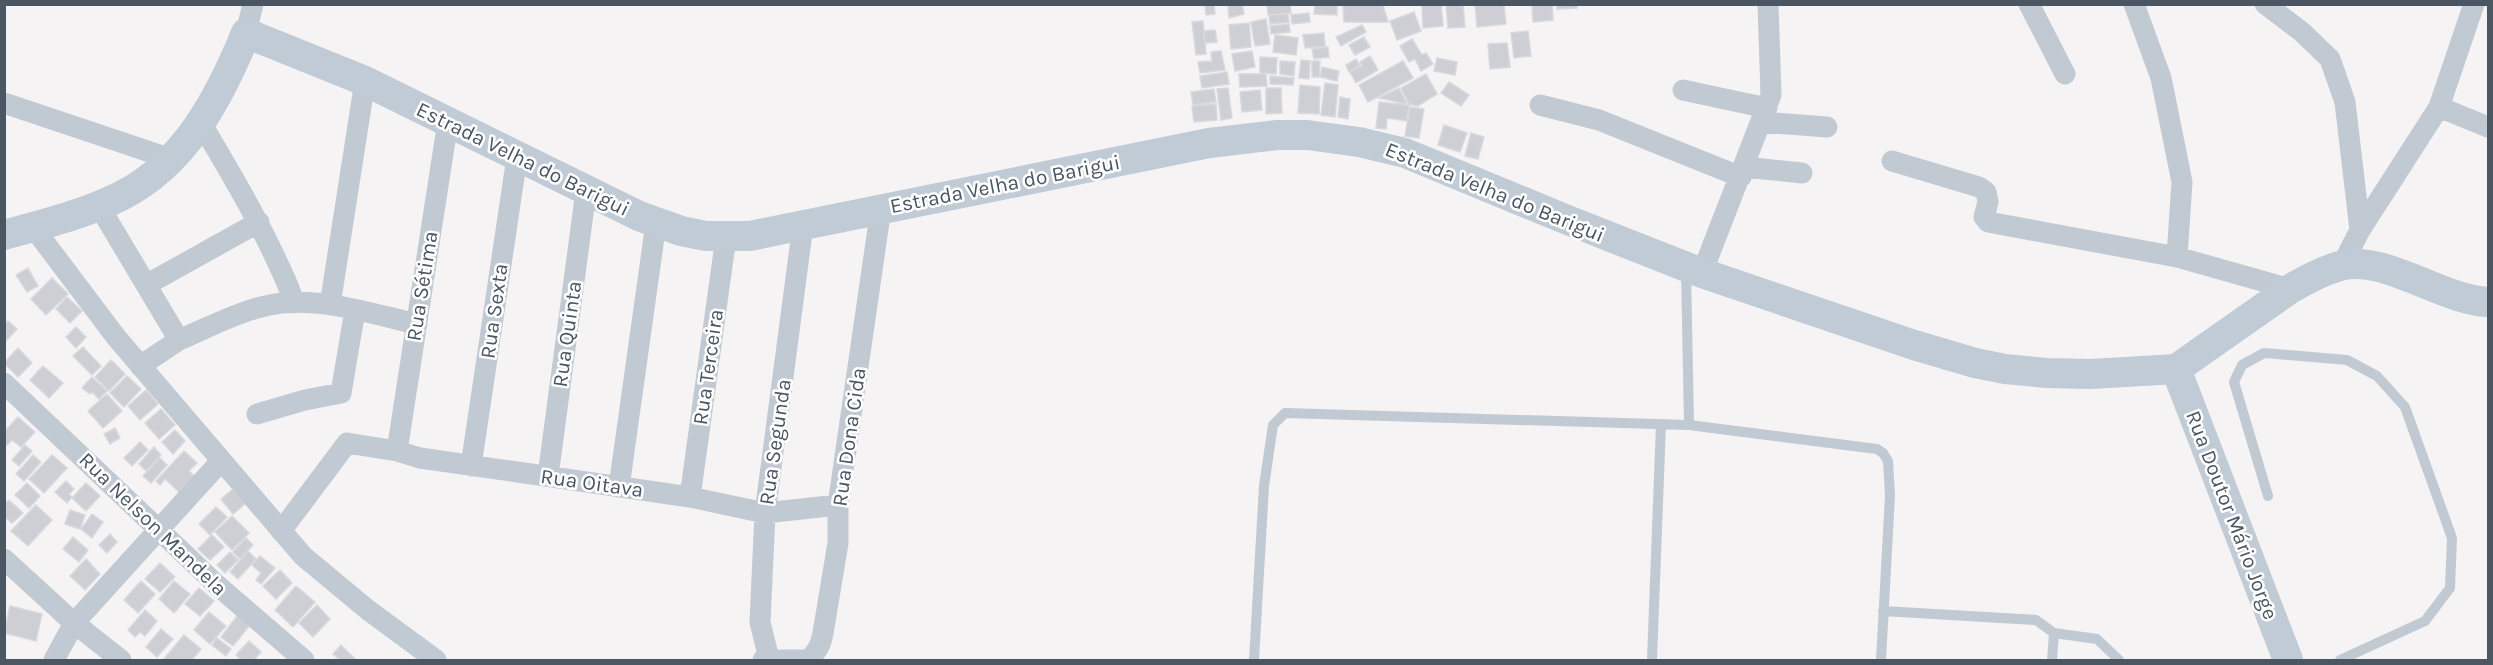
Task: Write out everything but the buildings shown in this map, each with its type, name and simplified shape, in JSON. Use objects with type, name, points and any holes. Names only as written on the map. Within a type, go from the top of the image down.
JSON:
[{"type":"street","points":[[1694,270],[1743,172],[1765,115],[1772,81],[1768,4]]},
{"type":"street","points":[[2029,4],[2066,74]]},
{"type":"street","points":[[2134,4],[2161,78],[2182,182],[2177,257]]},
{"type":"street","points":[[2265,4],[2302,32],[2330,58],[2345,102],[2360,230]]},
{"type":"street","points":[[2342,266],[2360,230],[2439,107],[2474,4]]},
{"type":"street","points":[[4,235],[99,206],[139,186],[171,159],[201,123],[218,94],[249,19]]},
{"type":"street","name":"Estrada Velha do Barigui","points":[[249,19],[365,81],[586,191],[656,223],[706,236],[726,237],[776,232],[881,208],[1209,143],[1265,136],[1307,135],[1359,142],[1405,153],[1694,270],[1914,345],[1985,365],[2047,373],[2091,374],[2176,369]]},
{"type":"street","points":[[330,305],[365,81]]},
{"type":"street","points":[[1683,90],[1765,115],[1827,127]]},
{"type":"street","points":[[4,103],[171,159]]},
{"type":"street","points":[[1540,105],[1599,120],[1743,172],[1802,173]]},
{"type":"street","points":[[2439,107],[2488,127]]},
{"type":"street","name":"Rua Sétima","points":[[397,451],[448,122]]},
{"type":"street","points":[[201,123],[259,222],[279,261],[295,303]]},
{"type":"street","name":"Rua Sexta","points":[[471,466],[517,157]]},
{"type":"street","points":[[1892,161],[1979,187],[1986,192],[1988,202],[1984,217],[1988,222],[2177,257],[2290,290]]},
{"type":"street","name":"Rua Quinta","points":[[548,477],[586,191]]},
{"type":"street","points":[[99,206],[179,340]]},
{"type":"street","name":"Rua Dona Cida","points":[[808,660],[815,655],[820,645],[838,543],[838,505],[881,208]]},
{"type":"street","points":[[146,285],[259,222]]},
{"type":"street","points":[[620,487],[656,223]]},
{"type":"street","name":"Rua Segunda","points":[[766,660],[760,622],[765,513],[803,225]]},
{"type":"street","points":[[33,227],[140,366],[303,556],[331,581],[436,660]]},
{"type":"street","name":"Rua Terceira","points":[[690,497],[726,237]]},
{"type":"street","points":[[2176,369],[2290,290],[2309,279],[2342,266],[2371,266],[2470,301],[2488,302]]},
{"type":"street","points":[[140,366],[179,340],[261,307],[295,303],[330,305],[417,324]]},
{"type":"street","points":[[257,414],[305,400],[341,393],[355,310]]},
{"type":"street","name":"Rua Doutor Mário Jorge","points":[[2176,369],[2288,660]]},
{"type":"street","name":"Rua Nelson Mandela","points":[[4,383],[254,619],[304,660]]},
{"type":"street","name":"Rua Oitava","points":[[281,531],[347,442],[397,451],[420,458],[690,497],[765,513],[838,505]]},
{"type":"street","points":[[54,660],[74,623],[221,461]]},
{"type":"street","points":[[4,559],[74,623],[121,660]]},
{"type":"street","points":[[766,660],[808,660]]},
{"type":"lane","points":[[1689,425],[1694,270]]},
{"type":"lane","points":[[2268,496],[2234,382],[2242,365],[2264,353],[2348,360],[2377,376],[2405,407],[2452,538],[2450,588],[2425,621],[2340,660]]},
{"type":"lane","points":[[1254,660],[1264,486],[1273,424],[1285,413],[1689,425],[1877,449],[1888,461],[1890,495],[1881,660]]},
{"type":"lane","points":[[1652,660],[1661,424]]},
{"type":"lane","points":[[1884,611],[2036,620],[2054,633],[2097,639],[2119,660]]},
{"type":"lane","points":[[2052,660],[2054,633]]}]
